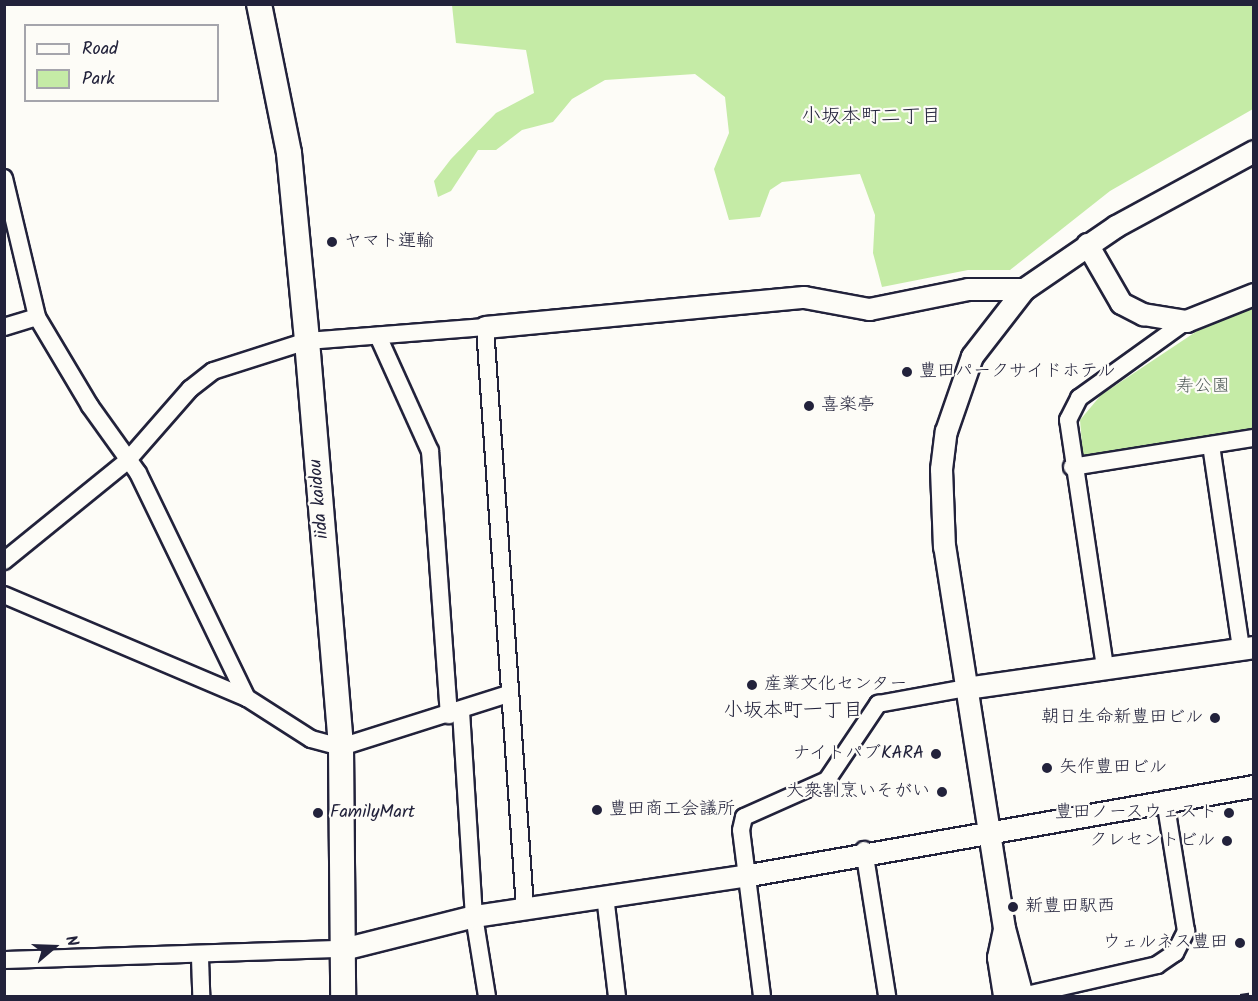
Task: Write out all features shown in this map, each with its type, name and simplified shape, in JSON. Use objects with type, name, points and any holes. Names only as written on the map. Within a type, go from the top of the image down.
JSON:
[{"type":"main road","name":"iida kaidou","points":[[259,4],[290,153],[307,341],[341,747],[344,996]]},
{"type":"street","points":[[1165,800],[1186,931],[1175,952],[1157,965],[1022,996],[1004,928],[942,531],[946,430],[972,356],[1024,289],[1087,244],[1254,151]]},
{"type":"street","points":[[4,178],[37,317],[127,461],[201,594],[248,698]]},
{"type":"street","points":[[1087,244],[1121,303],[1143,314],[1186,321]]},
{"type":"street","points":[[4,561],[127,461],[190,389],[213,371],[307,341],[804,297],[869,309],[968,289],[1024,289]]},
{"type":"street","points":[[1105,667],[1072,467],[1068,420],[1079,398],[1186,321],[1254,294]]},
{"type":"street","points":[[4,327],[37,317]]},
{"type":"street","points":[[484,327],[508,694],[525,908]]},
{"type":"street","points":[[378,336],[430,451],[474,916],[487,996]]},
{"type":"street","points":[[1072,467],[1254,438]]},
{"type":"street","points":[[762,996],[749,875],[741,830],[744,817],[827,780],[878,704],[966,688],[1247,648],[1211,445]]},
{"type":"street","points":[[4,595],[248,698],[311,739],[341,747],[455,713],[508,694]]},
{"type":"street","points":[[4,960],[200,958],[343,950],[474,916],[749,875],[864,850],[1254,786]]},
{"type":"street","points":[[864,850],[887,996]]},
{"type":"street","points":[[605,896],[617,996]]},
{"type":"street","points":[[1004,928],[999,957],[1004,996]]},
{"type":"street","points":[[200,958],[201,996]]},
{"type":"green space","points":[[452,5],[1253,5],[1253,109],[1110,191],[1010,270],[968,270],[882,287],[873,253],[875,215],[860,174],[782,182],[770,190],[760,217],[729,220],[714,169],[729,133],[725,97],[695,74],[605,80],[572,99],[553,122],[522,130],[496,150],[478,150],[451,191],[438,197],[434,181],[451,159],[496,113],[534,93],[526,50],[456,43]]},
{"type":"green space","name":"寿公園","points":[[1253,305],[1253,429],[1083,456],[1080,420],[1101,395],[1200,329]]},
{"type":"railway","points":[[1240,996],[1254,994]]},
{"type":"place","name":"ヤマト運輸","points":[[332,242]]},
{"type":"place","name":"豊田パークサイドホテル","points":[[907,372]]},
{"type":"place","name":"喜楽亭","points":[[809,406]]},
{"type":"place","name":"産業文化センター","points":[[752,685]]},
{"type":"place","name":"朝日生命新豊田ビル","points":[[1215,718]]},
{"type":"place","name":"ナイトパブKARA","points":[[936,754]]},
{"type":"place","name":"矢作豊田ビル","points":[[1047,768]]},
{"type":"place","name":"大衆割烹いそがい","points":[[942,792]]},
{"type":"place","name":"豊田商工会議所","points":[[597,810]]},
{"type":"place","name":"FamilyMart","points":[[318,813]]},
{"type":"place","name":"豊田ノースウェスト","points":[[1229,813]]},
{"type":"place","name":"クレセントビル","points":[[1227,841]]},
{"type":"place","name":"新豊田駅西","points":[[1013,907]]},
{"type":"place","name":"ウェルネス豊田","points":[[1240,943]]},
{"type":"district","name":"小坂本町二丁目","points":[[871,117]]},
{"type":"district","name":"小坂本町一丁目","points":[[793,711]]}]
